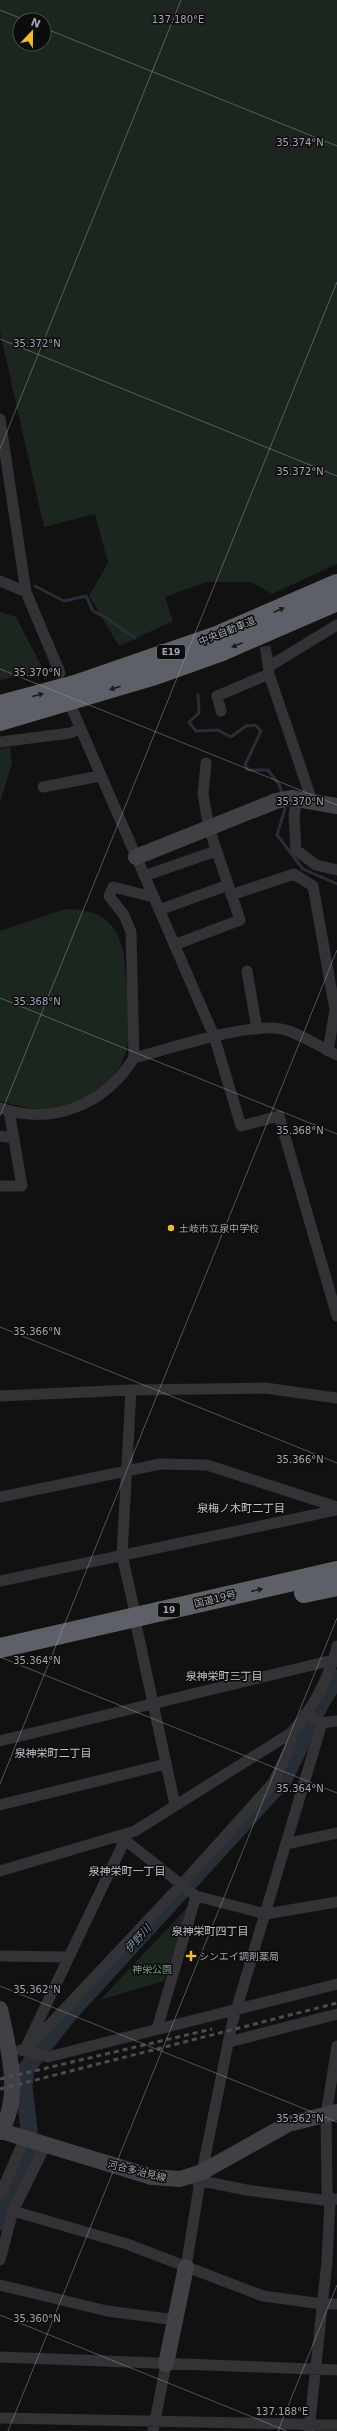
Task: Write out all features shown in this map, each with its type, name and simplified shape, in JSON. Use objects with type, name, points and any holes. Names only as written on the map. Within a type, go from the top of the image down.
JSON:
[{"type":"highway","name":"中央自動車道","points":[[0,705],[75,685],[203,641],[337,584]]},
{"type":"highway","name":"中央自動車道","points":[[0,721],[80,699],[222,651],[337,601]]},
{"type":"highway","name":"国道19号","points":[[0,1660],[337,1571]]},
{"type":"highway","name":"国道19号","points":[[0,1648],[337,1586]]},
{"type":"street","points":[[0,419],[5,485],[26,592],[60,673]]},
{"type":"street","points":[[0,581],[26,592]]},
{"type":"street","points":[[221,711],[218,696],[337,625]]},
{"type":"street","points":[[268,666],[294,800],[296,850],[316,865],[337,870]]},
{"type":"street","points":[[73,711],[214,1036],[241,1126],[279,1116],[337,1316]]},
{"type":"street","points":[[0,742],[70,733],[80,730]]},
{"type":"street","points":[[174,945],[240,920],[209,828],[203,794],[206,763]]},
{"type":"street","points":[[44,787],[100,776]]},
{"type":"street","points":[[136,857],[209,828],[294,800],[337,806]]},
{"type":"street","points":[[144,876],[216,851]]},
{"type":"street","points":[[134,1058],[214,1036],[257,1029],[282,1028],[333,1053],[335,1010],[313,886],[294,874],[229,890],[159,910]]},
{"type":"street","points":[[0,1186],[22,1186],[14,1138],[5,1110],[41,1115],[68,1111],[97,1099],[124,1074],[134,1058],[132,932],[124,915],[109,896],[112,887],[153,897]]},
{"type":"street","points":[[247,972],[257,1029]]},
{"type":"street","points":[[0,1136],[14,1138]]},
{"type":"street","points":[[0,1396],[131,1390],[265,1388],[337,1398]]},
{"type":"street","points":[[131,1390],[122,1555],[175,1805]]},
{"type":"street","points":[[0,1497],[160,1464],[207,1465],[337,1509]]},
{"type":"street","points":[[0,1581],[337,1509]]},
{"type":"street","points":[[0,1871],[121,1837],[135,1831],[291,1733],[305,1714],[325,1680],[336,1659],[337,1646]]},
{"type":"street","points":[[0,1741],[336,1659]]},
{"type":"street","points":[[305,1714],[322,1723],[337,1722]]},
{"type":"street","points":[[154,2426],[186,2267],[196,2176],[229,2042],[232,2024],[238,2010],[322,1723]]},
{"type":"street","points":[[25,2051],[181,1885],[273,1783],[291,1745],[291,1733]]},
{"type":"street","points":[[0,1804],[166,1764]]},
{"type":"street","points":[[286,1844],[337,1833]]},
{"type":"street","points":[[121,1837],[196,1896],[266,1914],[337,1902]]},
{"type":"street","points":[[25,2051],[68,1957],[122,1846],[121,1837]]},
{"type":"street","points":[[157,2029],[196,1896]]},
{"type":"street","points":[[0,1956],[68,1957]]},
{"type":"street","points":[[4,2046],[48,2057],[337,1984]]},
{"type":"street","points":[[0,2009],[12,2098],[7,2119],[0,2132]]},
{"type":"street","points":[[229,2042],[337,2014]]},
{"type":"street","points":[[309,2428],[334,2200],[327,2192],[337,2046]]},
{"type":"street","name":"河合多治見線","points":[[0,2132],[152,2176],[169,2179],[196,2176],[288,2124],[332,2113]]},
{"type":"street","points":[[0,2195],[35,2143]]},
{"type":"street","points":[[0,2260],[13,2212],[35,2143]]},
{"type":"street","points":[[196,2176],[246,2190],[334,2200]]},
{"type":"street","points":[[13,2212],[127,2244],[263,2296],[322,2304],[337,2304]]},
{"type":"street","points":[[0,2284],[107,2311],[176,2320]]},
{"type":"street","points":[[0,2357],[337,2370]]},
{"type":"street","points":[[0,2418],[154,2426],[309,2428],[337,2425]]},
{"type":"green space","points":[[0,0],[337,0],[337,564],[272,594],[251,582],[206,582],[165,597],[173,621],[119,646],[89,596],[108,563],[95,514],[44,527],[0,332]]},
{"type":"green space","points":[[0,612],[16,617],[44,671],[0,680]]},
{"type":"green space","points":[[10,747],[12,763],[0,803],[0,749]]},
{"type":"green space","points":[[65,909],[88,911],[97,915],[105,919],[117,933],[124,955],[128,1009],[128,1041],[125,1056],[119,1069],[99,1090],[73,1103],[59,1107],[39,1109],[28,1108],[0,1101],[0,931]]},
{"type":"green space","name":"神栄公園","points":[[190,1906],[164,1981],[100,2000],[185,1910]]},
{"type":"waterway","points":[[35,586],[64,601],[86,596],[93,611],[105,617],[135,638]]},
{"type":"waterway","points":[[198,695],[199,713],[189,722],[196,731],[218,730],[231,737],[246,726],[255,725],[261,731],[245,765],[248,770],[268,770],[280,786],[282,795]]},
{"type":"waterway","points":[[284,805],[285,809],[277,835],[303,869],[337,884]]},
{"type":"waterway","name":"伊野川","points":[[0,2222],[29,2151],[29,2130],[24,2087],[26,2069],[69,2014],[284,1779],[322,1701],[337,1678]]},
{"type":"tunnel","points":[[262,630],[267,657]]},
{"type":"railway","points":[[0,2089],[337,2003]]},
{"type":"railway","points":[[0,2079],[212,2029]]},
{"type":"place","name":"土岐市立泉中学校","points":[[171,1228]]},
{"type":"place","name":"シンエイ調剤薬局","points":[[191,1956]]},
{"type":"district","name":"泉梅ノ木町二丁目","points":[[241,1508]]},
{"type":"district","name":"泉神栄町三丁目","points":[[224,1676]]},
{"type":"district","name":"泉神栄町二丁目","points":[[53,1753]]},
{"type":"district","name":"泉神栄町一丁目","points":[[127,1871]]},
{"type":"district","name":"泉神栄町四丁目","points":[[210,1931]]}]
